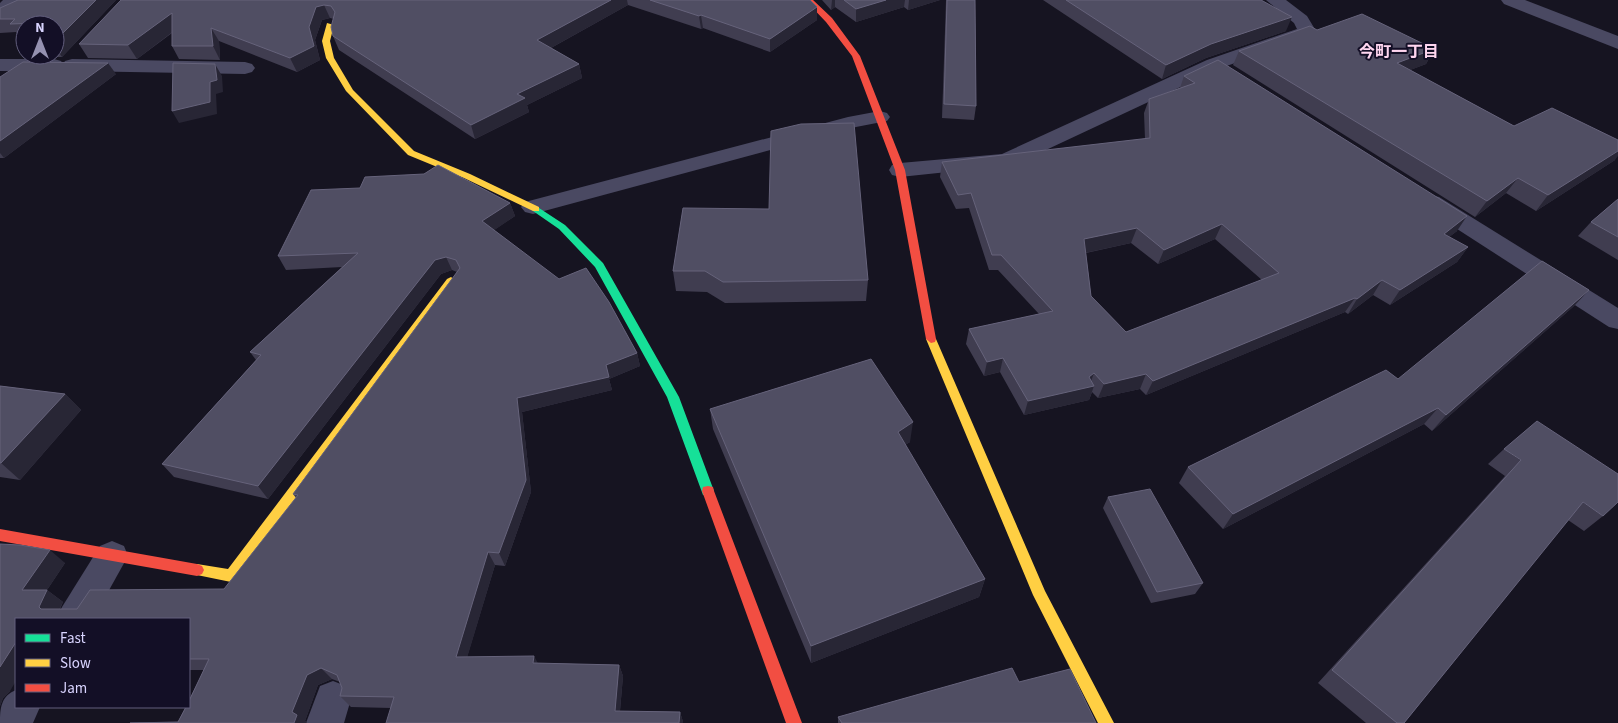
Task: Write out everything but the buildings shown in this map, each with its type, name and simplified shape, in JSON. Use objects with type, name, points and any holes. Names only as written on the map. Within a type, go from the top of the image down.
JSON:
[{"type":"street","points":[[0,14],[12,0]]},
{"type":"street","points":[[809,0],[829,20],[856,56],[900,170],[931,338],[1040,595],[1106,723]]},
{"type":"street","points":[[900,170],[1006,160],[1214,64],[1307,31],[1300,20],[1274,0]]},
{"type":"street","points":[[1510,0],[1618,43]]},
{"type":"street","points":[[330,25],[326,41],[330,58],[350,91],[411,153],[467,176],[533,207],[562,227],[599,264],[674,397],[794,723]]},
{"type":"street","points":[[68,65],[82,51]]},
{"type":"street","points":[[1214,64],[1239,80]]},
{"type":"street","points":[[0,65],[245,68]]},
{"type":"street","points":[[533,207],[880,117]]},
{"type":"street","points":[[1416,192],[1618,320]]},
{"type":"street","points":[[0,535],[231,576],[451,281]]},
{"type":"street","points":[[75,618],[112,556]]},
{"type":"street","points":[[12,723],[20,708]]},
{"type":"traffic: fast","points":[[536,209],[562,227],[599,265],[673,397],[708,491]]},
{"type":"traffic: slow","points":[[330,25],[326,41],[330,58],[350,91],[411,153],[467,176],[536,209]]},
{"type":"traffic: slow","points":[[197,570],[231,576],[451,281]]},
{"type":"traffic: slow","points":[[931,339],[1040,595],[1106,723]]},
{"type":"traffic: jam","points":[[809,0],[829,20],[856,56],[900,170],[931,339]]},
{"type":"traffic: jam","points":[[708,491],[794,723]]},
{"type":"traffic: jam","points":[[0,535],[197,570]]},
{"type":"district","name":"今町一丁目","points":[[1399,51]]}]
